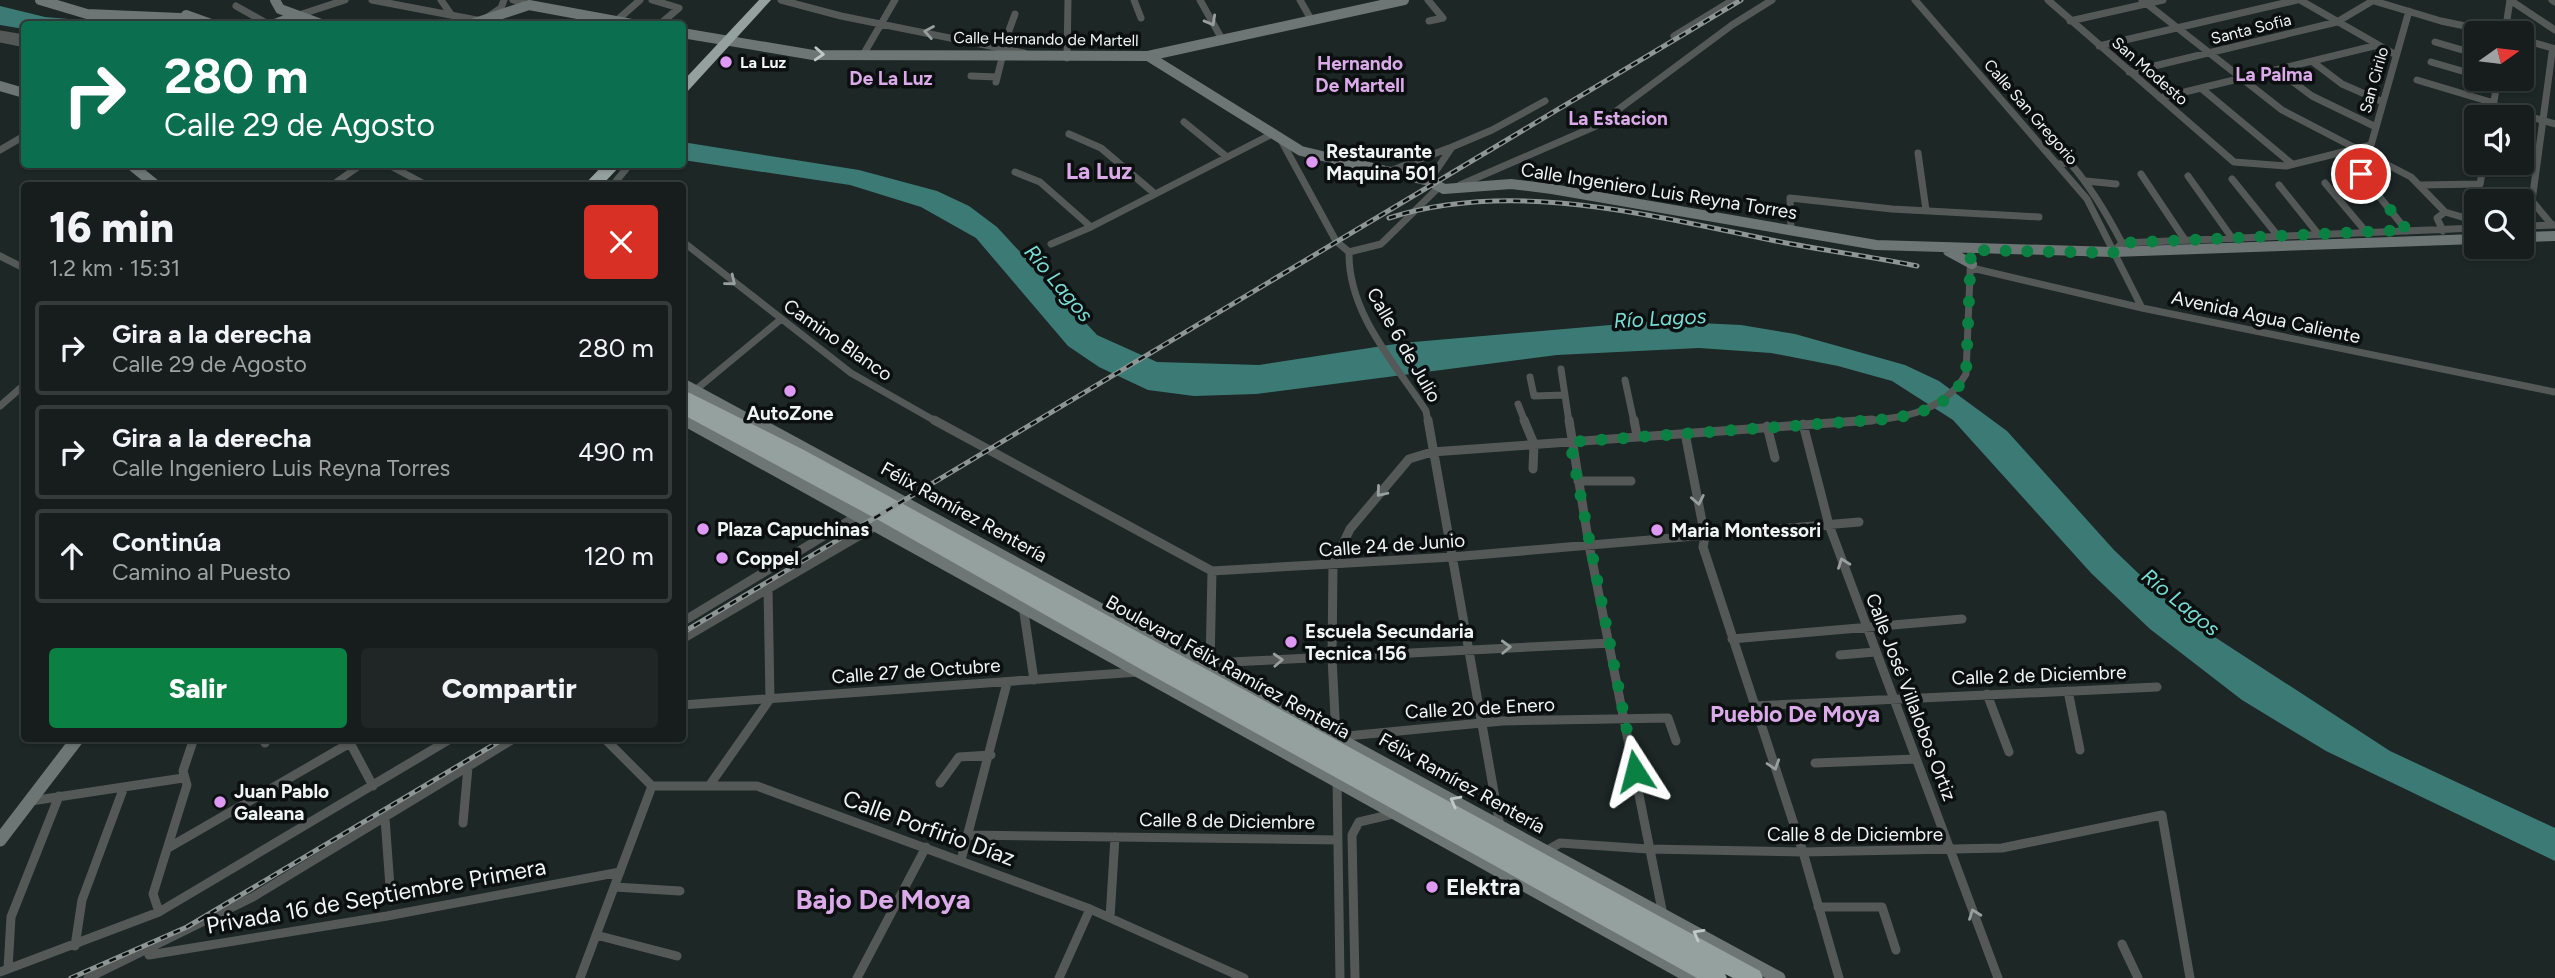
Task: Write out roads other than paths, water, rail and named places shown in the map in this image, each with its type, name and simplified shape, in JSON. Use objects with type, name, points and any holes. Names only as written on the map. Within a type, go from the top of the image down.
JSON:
[{"type":"highway","points":[[686,86],[765,0]]},
{"type":"highway","points":[[597,182],[613,168]]},
{"type":"highway","name":"Boulevard Félix Ramírez Rentería","points":[[686,396],[799,454],[1145,668],[1202,680],[1337,775],[1726,969],[1753,978]]},
{"type":"highway","name":"Boulevard Félix Ramírez Rentería","points":[[686,396],[893,514],[953,539],[1202,680],[1726,969]]},
{"type":"highway","points":[[799,454],[821,456]]},
{"type":"highway","points":[[953,539],[973,539]]},
{"type":"street","points":[[40,0],[87,14],[172,18],[183,21]]},
{"type":"street","points":[[62,0],[102,10],[182,15],[201,21]]},
{"type":"street","points":[[275,0],[280,9],[315,21]]},
{"type":"street","points":[[284,21],[345,0]]},
{"type":"street","points":[[372,0],[482,20],[529,5]]},
{"type":"street","points":[[441,0],[450,13]]},
{"type":"street","points":[[482,20],[500,8],[504,0]]},
{"type":"street","points":[[513,0],[605,21]]},
{"type":"street","points":[[617,21],[640,0]]},
{"type":"street","points":[[652,0],[679,8],[664,21]]},
{"type":"street","points":[[781,0],[823,13],[881,23],[1007,53]]},
{"type":"street","points":[[863,55],[895,0]]},
{"type":"street","points":[[1067,58],[1068,0]]},
{"type":"street","points":[[1134,0],[1141,18]]},
{"type":"street","points":[[1200,0],[1223,41]]},
{"type":"street","points":[[1300,0],[1312,21]]},
{"type":"street","name":"Calle Hernando de Martell","points":[[686,34],[813,55],[1007,53],[1044,58],[1148,56],[1404,0]]},
{"type":"street","points":[[1428,0],[1443,18],[1429,21]]},
{"type":"street","points":[[1674,36],[1733,0]]},
{"type":"street","points":[[1451,189],[1597,126],[1731,25],[1772,0]]},
{"type":"street","name":"Calle San Gregorio","points":[[1914,0],[2087,199],[2142,308]]},
{"type":"street","name":"San Modesto","points":[[2048,0],[2234,162],[2292,164]]},
{"type":"street","points":[[2070,21],[2163,0]]},
{"type":"street","points":[[2099,46],[2298,0],[2396,55]]},
{"type":"street","points":[[2374,0],[2464,26]]},
{"type":"street","name":"Santa Sofia","points":[[2129,72],[2337,22],[2374,0]]},
{"type":"street","points":[[2507,21],[2510,0],[2555,32],[2532,201],[2554,229]]},
{"type":"street","points":[[2145,2],[2282,110],[2411,177],[2445,212],[2464,219]]},
{"type":"street","points":[[236,6],[263,21]]},
{"type":"street","name":"San Cirilo","points":[[2356,148],[2371,145],[2409,11]]},
{"type":"street","points":[[971,76],[996,80],[1007,53],[1016,14]]},
{"type":"street","points":[[292,21],[303,15]]},
{"type":"street","points":[[0,34],[21,38]]},
{"type":"street","points":[[0,39],[21,42]]},
{"type":"street","points":[[2435,42],[2464,50]]},
{"type":"street","points":[[2160,99],[2378,45]]},
{"type":"street","points":[[2534,45],[2554,51]]},
{"type":"street","name":"Calle Ingeniero Luis Reyna Torres","points":[[1148,56],[1277,137],[1316,157],[1429,181],[1439,187],[1451,189],[1511,184],[1876,245],[1971,250],[2113,253],[2464,239]]},
{"type":"street","points":[[2313,62],[2342,84],[2383,102]]},
{"type":"street","points":[[2431,62],[2464,72]]},
{"type":"street","points":[[2277,71],[2312,96],[2376,127]]},
{"type":"street","points":[[2417,80],[2555,124]]},
{"type":"street","points":[[0,86],[21,92]]},
{"type":"street","points":[[2202,89],[2292,164],[2356,148]]},
{"type":"street","points":[[2493,104],[2496,91]]},
{"type":"street","points":[[1386,173],[1492,130],[1545,101]]},
{"type":"street","points":[[1184,122],[1227,157]]},
{"type":"street","points":[[1069,134],[1101,148],[1154,193]]},
{"type":"street","points":[[1051,244],[1091,227],[1227,157],[1277,137],[1336,240],[1349,253],[1381,244],[1400,229],[1439,187]]},
{"type":"street","points":[[0,150],[21,138]]},
{"type":"street","points":[[1429,181],[1452,147]]},
{"type":"street","points":[[1918,153],[1926,210]]},
{"type":"street","points":[[2058,164],[2070,163],[2087,181],[2098,196],[2122,243]]},
{"type":"street","points":[[135,168],[152,182]]},
{"type":"street","points":[[337,182],[356,168]]},
{"type":"street","points":[[394,168],[421,182]]},
{"type":"street","points":[[616,182],[625,174],[626,169],[624,168]]},
{"type":"street","points":[[1015,172],[1040,182],[1091,227]]},
{"type":"street","points":[[2141,174],[2185,240]]},
{"type":"street","points":[[2361,174],[2407,230]]},
{"type":"street","points":[[2421,185],[2480,184],[2482,175]]},
{"type":"street","points":[[2188,176],[2232,239]]},
{"type":"street","points":[[2232,179],[2278,236]]},
{"type":"street","points":[[2087,181],[2116,184]]},
{"type":"street","points":[[2325,183],[2367,233]]},
{"type":"street","points":[[2279,185],[2319,235]]},
{"type":"street","points":[[1791,231],[1790,198],[1834,204],[2039,217]]},
{"type":"street","points":[[2445,212],[2437,218],[2442,230],[2451,240]]},
{"type":"street","points":[[2534,227],[2554,229]]},
{"type":"street","points":[[2113,253],[2122,243],[2464,229]]},
{"type":"street","points":[[2534,234],[2554,229]]},
{"type":"street","name":"Camino Blanco","points":[[686,244],[851,373],[986,450],[1212,571]]},
{"type":"street","points":[[1942,248],[1972,266]]},
{"type":"street","points":[[1336,737],[1332,657],[1333,565],[1350,529],[1409,459],[1432,452],[1888,419],[1927,410],[1959,388],[1966,374],[1971,250]]},
{"type":"street","name":"Calle 6 de Julio","points":[[1349,253],[1346,270],[1357,300],[1426,411],[1500,826]]},
{"type":"street","points":[[0,256],[21,266]]},
{"type":"street","name":"Avenida Agua Caliente","points":[[1972,266],[2142,308],[2555,392]]},
{"type":"street","points":[[686,394],[780,320]]},
{"type":"street","points":[[1561,369],[1570,442],[1589,545],[1611,643],[1648,849],[1663,915]]},
{"type":"street","points":[[1530,377],[1534,396],[1564,394]]},
{"type":"street","points":[[1625,380],[1637,436]]},
{"type":"street","points":[[0,406],[21,388]]},
{"type":"street","name":"Félix Ramírez Rentería","points":[[686,395],[821,456],[893,514],[1023,606],[1145,668]]},
{"type":"street","points":[[1518,404],[1534,444],[1532,469]]},
{"type":"street","name":"Félix Ramírez Rentería","points":[[686,420],[860,514],[893,514],[973,539],[1202,680],[1336,737],[1663,915],[1726,969],[1779,978]]},
{"type":"street","name":"Calle José Villalobos Ortiz","points":[[1803,424],[1829,525],[1998,978]]},
{"type":"street","points":[[1767,426],[1775,458]]},
{"type":"street","points":[[1685,433],[1705,537],[1703,547],[1803,852],[1839,978]]},
{"type":"street","points":[[1578,481],[1631,481]]},
{"type":"street","points":[[686,620],[860,514]]},
{"type":"street","points":[[686,637],[893,514]]},
{"type":"street","name":"Calle 24 de Junio","points":[[1212,571],[1452,557],[1860,522]]},
{"type":"street","points":[[1212,571],[1202,680],[1332,657],[1611,643]]},
{"type":"street","points":[[709,786],[770,699],[768,589]]},
{"type":"street","points":[[1023,606],[1034,680]]},
{"type":"street","points":[[1732,639],[1962,619]]},
{"type":"street","points":[[1840,655],[1875,652]]},
{"type":"street","name":"Calle 27 de Octubre","points":[[686,705],[1007,683],[1145,668]]},
{"type":"street","points":[[961,860],[1007,683]]},
{"type":"street","name":"Calle 2 de Diciembre","points":[[1754,706],[2157,687]]},
{"type":"street","points":[[2068,691],[2080,750]]},
{"type":"street","points":[[1987,694],[2010,752]]},
{"type":"street","name":"Calle 20 de Enero","points":[[1336,737],[1375,731],[1482,724],[1668,718],[1676,741]]},
{"type":"street","points":[[2,831],[75,742]]},
{"type":"street","points":[[159,912],[153,894],[187,785],[183,778],[193,742]]},
{"type":"street","points":[[168,848],[347,742]]},
{"type":"street","points":[[350,742],[373,786]]},
{"type":"street","points":[[88,978],[139,956],[258,895],[509,742]]},
{"type":"street","points":[[580,978],[652,786],[608,742]]},
{"type":"street","points":[[59,796],[11,917],[4,970],[75,946],[159,912],[373,786],[434,743]]},
{"type":"street","points":[[940,783],[959,758],[990,755]]},
{"type":"street","points":[[1815,763],[1916,760]]},
{"type":"street","points":[[463,823],[468,767]]},
{"type":"street","points":[[1337,775],[1396,813],[1692,978]]},
{"type":"street","points":[[1337,775],[1340,978]]},
{"type":"street","points":[[27,802],[183,778]]},
{"type":"street","name":"Calle Porfirio Díaz","points":[[652,786],[757,786],[926,846],[1090,909],[1244,978]]},
{"type":"street","points":[[75,946],[82,900],[124,787]]},
{"type":"street","points":[[1340,966],[1354,973],[1352,835],[1359,822],[1396,813]]},
{"type":"street","name":"Calle 8 de Diciembre","points":[[1546,851],[1560,843],[1648,849],[1951,851],[2002,848],[2162,815],[2190,978]]},
{"type":"street","points":[[384,818],[391,901]]},
{"type":"street","name":"Calle 8 de Diciembre","points":[[967,835],[1338,840]]},
{"type":"street","name":"Calle 8 de Diciembre","points":[[1110,918],[1115,837]]},
{"type":"street","points":[[856,978],[926,846]]},
{"type":"street","name":"Privada 16 de Septiembre Primera","points":[[139,956],[387,916],[620,872]]},
{"type":"street","points":[[615,887],[680,891]]},
{"type":"street","points":[[1818,908],[1882,907],[1896,950]]},
{"type":"street","points":[[1059,978],[1090,909]]},
{"type":"street","points":[[596,935],[677,956]]},
{"type":"street","points":[[2122,944],[2138,978]]},
{"type":"water","points":[[0,6],[45,17],[92,21],[21,21],[21,28],[0,25]]},
{"type":"water","points":[[686,143],[859,170],[937,191],[969,206],[997,227],[1097,335],[1157,362],[1259,365],[1402,343],[1656,321],[1741,325],[1795,334],[1905,365],[1939,381],[2007,431],[2114,550],[2184,617],[2390,751],[2555,828],[2555,861],[2326,751],[2242,700],[2150,629],[2091,573],[1953,420],[1892,381],[1838,366],[1771,353],[1699,348],[1557,355],[1256,394],[1194,396],[1148,390],[1099,367],[1068,346],[976,238],[921,207],[850,185],[686,160]]},
{"type":"railway","points":[[686,631],[1741,0]]},
{"type":"railway","points":[[1389,218],[1436,207],[1483,201],[1580,205],[1917,266]]},
{"type":"railway","points":[[71,978],[187,927],[498,742]]},
{"type":"place","name":"La Luz","points":[[726,62]]},
{"type":"place","name":"Restaurante Maquina 501","points":[[1312,162]]},
{"type":"place","name":"AutoZone","points":[[790,391]]},
{"type":"place","name":"Plaza Capuchinas","points":[[703,529]]},
{"type":"place","name":"Maria Montessori","points":[[1657,530]]},
{"type":"place","name":"Coppel","points":[[722,558]]},
{"type":"place","name":"Escuela Secundaria Tecnica 156","points":[[1291,642]]},
{"type":"place","name":"Juan Pablo Galeana","points":[[220,802]]},
{"type":"place","name":"Elektra","points":[[1432,887]]},
{"type":"district","name":"Hernando De Martell","points":[[1360,74]]},
{"type":"district","name":"La Palma","points":[[2274,74]]},
{"type":"district","name":"De La Luz","points":[[891,78]]},
{"type":"district","name":"La Estacion","points":[[1618,118]]},
{"type":"district","name":"La Luz","points":[[1099,171]]},
{"type":"district","name":"Pueblo De Moya","points":[[1795,714]]},
{"type":"district","name":"Bajo De Moya","points":[[883,899]]},
{"type":"water label","name":"Río Lagos","points":[[1059,283]]},
{"type":"water label","name":"Río Lagos","points":[[1660,318]]},
{"type":"water label","name":"Río Lagos","points":[[2181,602]]}]
